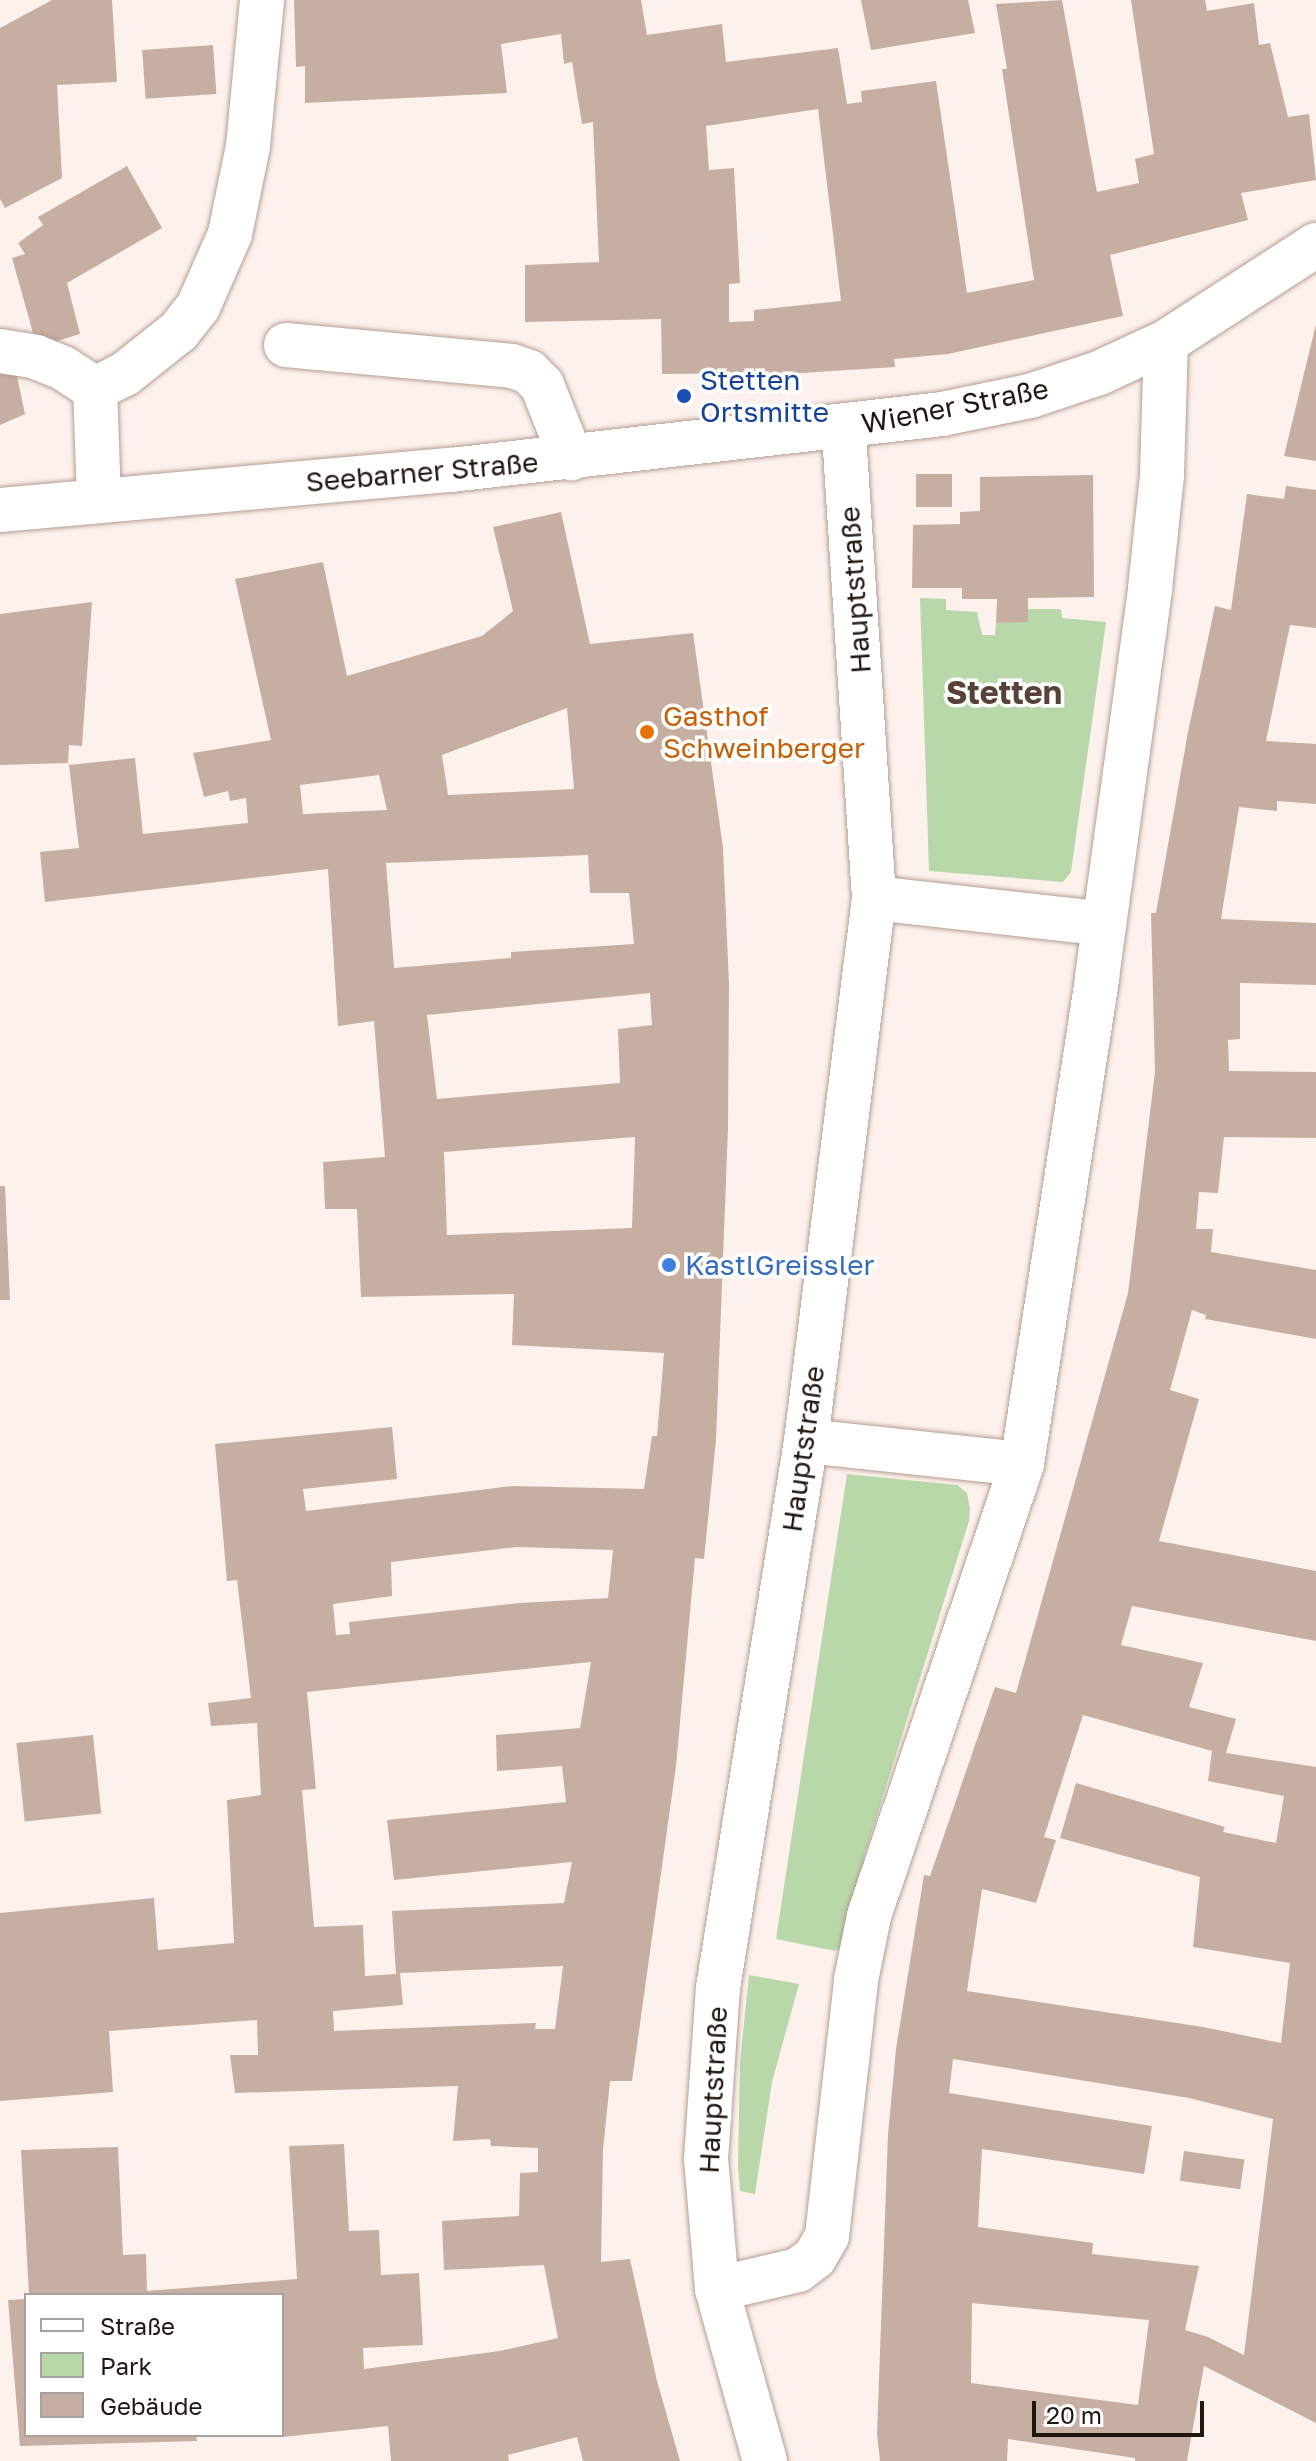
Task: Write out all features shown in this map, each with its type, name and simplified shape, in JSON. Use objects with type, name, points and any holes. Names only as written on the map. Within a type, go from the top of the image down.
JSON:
[{"type":"main road","points":[[95,389],[139,365],[179,331],[198,307],[213,277],[241,189],[262,0]]},
{"type":"main road","name":"Wiener Straße","points":[[844,428],[942,414],[1030,396],[1099,373],[1166,342],[1316,245]]},
{"type":"main road","points":[[717,2289],[798,2270],[815,2257],[827,2236],[856,1980],[869,1916],[1022,1464],[1104,924],[1161,489],[1166,342]]},
{"type":"main road","points":[[286,345],[512,366],[529,372],[542,385],[571,458]]},
{"type":"main road","points":[[0,351],[36,357],[63,368],[95,389]]},
{"type":"main road","points":[[95,389],[99,501]]},
{"type":"main road","name":"Seebarner Straße","points":[[0,510],[571,458],[844,428]]},
{"type":"main road","name":"Hauptstraße","points":[[765,2461],[717,2289],[706,2159],[718,1988],[806,1441],[874,898],[844,428]]},
{"type":"main road","points":[[874,898],[1104,924]]},
{"type":"main road","points":[[806,1441],[1022,1464]]},
{"type":"green space","points":[[920,598],[946,599],[946,610],[977,612],[982,635],[995,635],[996,623],[1027,609],[1061,609],[1062,618],[1106,622],[1071,872],[1063,882],[929,871]]},
{"type":"green space","points":[[847,1474],[957,1485],[967,1493],[970,1508],[969,1521],[865,1854],[843,1946],[835,1951],[776,1939]]},
{"type":"green space","points":[[749,1975],[799,1984],[772,2082],[755,2194],[740,2191],[738,2166],[740,2062]]},
{"type":"building","points":[[52,0],[112,0],[117,82],[57,85],[62,178],[5,208],[0,199],[0,28]]},
{"type":"building","points":[[294,0],[641,0],[647,35],[722,24],[726,62],[838,48],[847,104],[862,102],[861,91],[936,81],[967,293],[1034,280],[1002,69],[1007,69],[996,4],[1062,0],[1097,192],[1139,183],[1135,159],[1154,154],[1131,0],[1205,0],[1207,11],[1254,3],[1259,45],[1270,43],[1288,117],[1309,114],[1316,180],[1241,193],[1248,220],[1110,255],[1123,316],[948,354],[894,359],[895,367],[756,376],[756,373],[662,374],[661,319],[525,322],[525,265],[599,262],[593,122],[582,124],[572,62],[564,64],[561,34],[501,44],[507,93],[305,103],[305,66],[296,67]],"holes":[[[818,109],[841,301],[754,310],[754,321],[729,322],[729,284],[740,283],[734,168],[709,170],[706,126]]]},
{"type":"building","points":[[861,0],[968,0],[975,33],[871,50]]},
{"type":"building","points":[[213,45],[216,94],[146,99],[142,50]]},
{"type":"building","points":[[127,166],[162,228],[67,283],[80,334],[37,347],[12,258],[25,254],[18,243],[43,225],[38,217]]},
{"type":"building","points":[[1316,324],[1316,461],[1284,456]]},
{"type":"building","points":[[15,367],[25,414],[0,425],[0,372]]},
{"type":"building","points":[[916,474],[952,474],[952,507],[916,507]]},
{"type":"building","points":[[1093,475],[1094,597],[1028,598],[1028,622],[996,623],[997,599],[962,599],[962,588],[912,588],[913,525],[960,524],[960,512],[980,511],[980,477]]},
{"type":"building","points":[[1286,486],[1316,490],[1316,628],[1290,625],[1266,741],[1316,744],[1316,804],[1277,801],[1277,811],[1239,807],[1221,919],[1316,923],[1316,985],[1240,983],[1240,1039],[1228,1040],[1229,1071],[1316,1072],[1316,1138],[1224,1137],[1218,1193],[1199,1192],[1196,1229],[1213,1229],[1211,1252],[1316,1270],[1316,1339],[1205,1319],[1206,1315],[1192,1310],[1170,1390],[1199,1399],[1159,1541],[1316,1571],[1316,1641],[1132,1606],[1121,1645],[1203,1663],[1189,1707],[1236,1719],[1226,1753],[1316,1767],[1316,2423],[1204,2366],[1187,2461],[1135,2461],[1135,2458],[1008,2439],[1007,2461],[880,2461],[877,2434],[888,2134],[896,2049],[924,1875],[930,1876],[995,1687],[1016,1693],[1128,1293],[1155,1072],[1151,913],[1156,913],[1188,732],[1215,606],[1231,610],[1247,494],[1284,499]],"holes":[[[1083,1715],[1212,1751],[1208,1781],[1284,1796],[1276,1843],[1223,1832],[1225,1827],[1076,1783],[1060,1838],[1200,1877],[1193,1947],[1290,1963],[1281,2043],[1203,2027],[967,1991],[982,1889],[1036,1903],[1056,1840],[1044,1837]],[[953,2059],[1189,2098],[1273,2119],[1244,2355],[1208,2337],[1185,2330],[1199,2266],[1092,2254],[1093,2243],[978,2227],[982,2149],[1144,2174],[1152,2126],[949,2093]],[[972,2303],[1149,2320],[1138,2405],[971,2383]]]},
{"type":"building","points":[[561,512],[590,644],[693,633],[723,848],[729,984],[728,1128],[716,1440],[704,1559],[695,1558],[676,1766],[632,2081],[610,2081],[603,2150],[601,2262],[630,2259],[657,2381],[680,2461],[583,2461],[577,2437],[508,2455],[509,2461],[391,2461],[388,2426],[284,2437],[284,2293],[29,2293],[21,2150],[118,2147],[123,2255],[146,2254],[147,2291],[297,2279],[289,2146],[344,2144],[349,2231],[379,2230],[381,2275],[419,2273],[423,2345],[363,2348],[364,2369],[500,2351],[558,2338],[544,2265],[444,2270],[442,2221],[519,2216],[520,2173],[538,2172],[538,2148],[491,2146],[490,2139],[453,2141],[458,2086],[235,2093],[230,2055],[258,2055],[257,2020],[109,2031],[113,2092],[0,2101],[0,1913],[154,1898],[158,1950],[234,1943],[227,1800],[261,1795],[257,1723],[211,1726],[208,1703],[251,1698],[237,1580],[227,1581],[215,1444],[392,1427],[397,1479],[303,1489],[306,1511],[513,1486],[644,1489],[652,1436],[657,1436],[664,1353],[512,1345],[514,1294],[361,1297],[357,1209],[325,1209],[323,1162],[385,1157],[374,1021],[338,1026],[328,869],[45,902],[40,852],[79,848],[69,765],[135,758],[143,834],[248,823],[246,798],[230,801],[228,791],[204,797],[193,753],[271,740],[235,579],[323,562],[347,676],[482,636],[513,611],[493,527]],"holes":[[[567,708],[574,789],[448,795],[442,755]],[[379,775],[387,810],[303,814],[300,785]],[[588,855],[590,893],[629,893],[634,944],[511,952],[511,958],[394,968],[386,863]],[[650,993],[652,1025],[618,1029],[620,1083],[437,1099],[427,1015]],[[635,1137],[632,1228],[447,1235],[444,1152]],[[517,1547],[613,1550],[608,1598],[520,1603],[349,1622],[350,1634],[336,1635],[333,1604],[392,1596],[391,1562]],[[591,1662],[580,1728],[496,1735],[497,1771],[562,1766],[566,1802],[387,1820],[394,1880],[572,1862],[564,1903],[392,1911],[396,1974],[365,1976],[363,1925],[314,1927],[302,1790],[316,1789],[307,1692]],[[563,1966],[555,2029],[535,2029],[536,2023],[334,2031],[333,2011],[403,2005],[400,1973]]]},
{"type":"building","points":[[92,602],[82,746],[69,745],[68,763],[0,765],[0,614]]},
{"type":"building","points":[[0,1186],[5,1186],[10,1300],[0,1300]]},
{"type":"building","points":[[93,1735],[101,1814],[25,1822],[16,1743]]},
{"type":"building","points":[[1184,2151],[1244,2159],[1240,2189],[1180,2181]]},
{"type":"building","points":[[24,2299],[24,2437],[196,2437],[197,2441],[20,2446],[8,2300]]},
{"type":"place","name":"Stetten Ortsmitte","points":[[684,396]]},
{"type":"place","name":"Gasthof Schweinberger","points":[[647,732]]},
{"type":"place","name":"KastlGreissler","points":[[669,1265]]},
{"type":"district","name":"Stetten","points":[[1004,692]]}]
